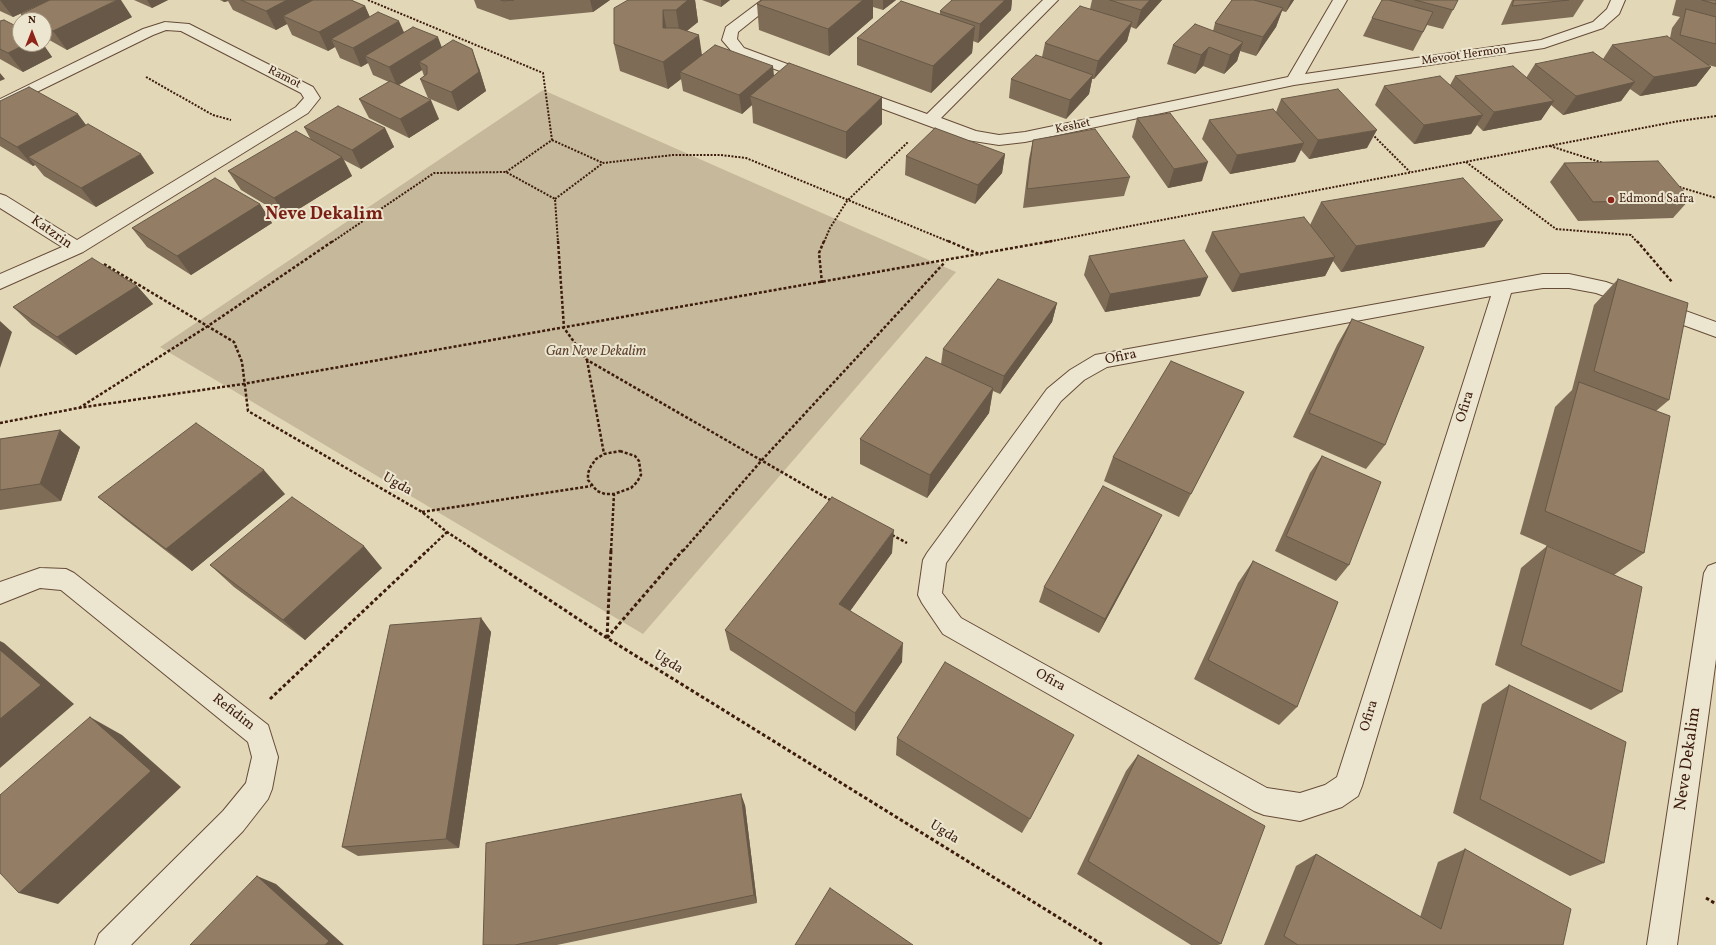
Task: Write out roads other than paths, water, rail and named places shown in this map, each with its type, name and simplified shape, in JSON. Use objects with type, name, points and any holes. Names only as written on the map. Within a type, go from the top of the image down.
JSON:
[{"type":"street","points":[[771,0],[731,30],[729,40],[739,51],[827,83]]},
{"type":"street","points":[[1294,80],[1340,0]]},
{"type":"street","name":"Mevoot Hermon","points":[[1294,80],[1544,44],[1598,25],[1614,11],[1618,0]]},
{"type":"street","points":[[930,120],[1043,3]]},
{"type":"street","name":"Ramot","points":[[0,105],[148,32],[165,26],[184,26],[306,90],[312,98],[302,110],[77,248]]},
{"type":"street","name":"Keshet","points":[[842,88],[973,136],[999,140],[1025,137],[1294,80]]},
{"type":"street","name":"Katzrin","points":[[0,200],[77,248]]},
{"type":"street","name":"Katzrin","points":[[0,282],[77,248]]},
{"type":"street","name":"Ofira","points":[[1503,287],[1348,786],[1332,797],[1300,807],[1264,801],[952,626],[930,595],[935,560],[1054,395],[1077,375],[1102,360],[1503,287],[1543,281],[1569,281],[1599,287],[1716,330]]},
{"type":"street","name":"Neve Dekalim","points":[[1662,945],[1716,576]]},
{"type":"street","name":"Refidim","points":[[0,593],[40,578],[66,580],[259,734],[265,757],[258,790],[233,821],[110,945]]},
{"type":"place","name":"Edmond Safra","points":[[1611,200]]},
{"type":"district","name":"Neve Dekalim","points":[[324,216]]},
{"type":"park label","name":"Gan Neve Dekalim","points":[[596,352]]}]
